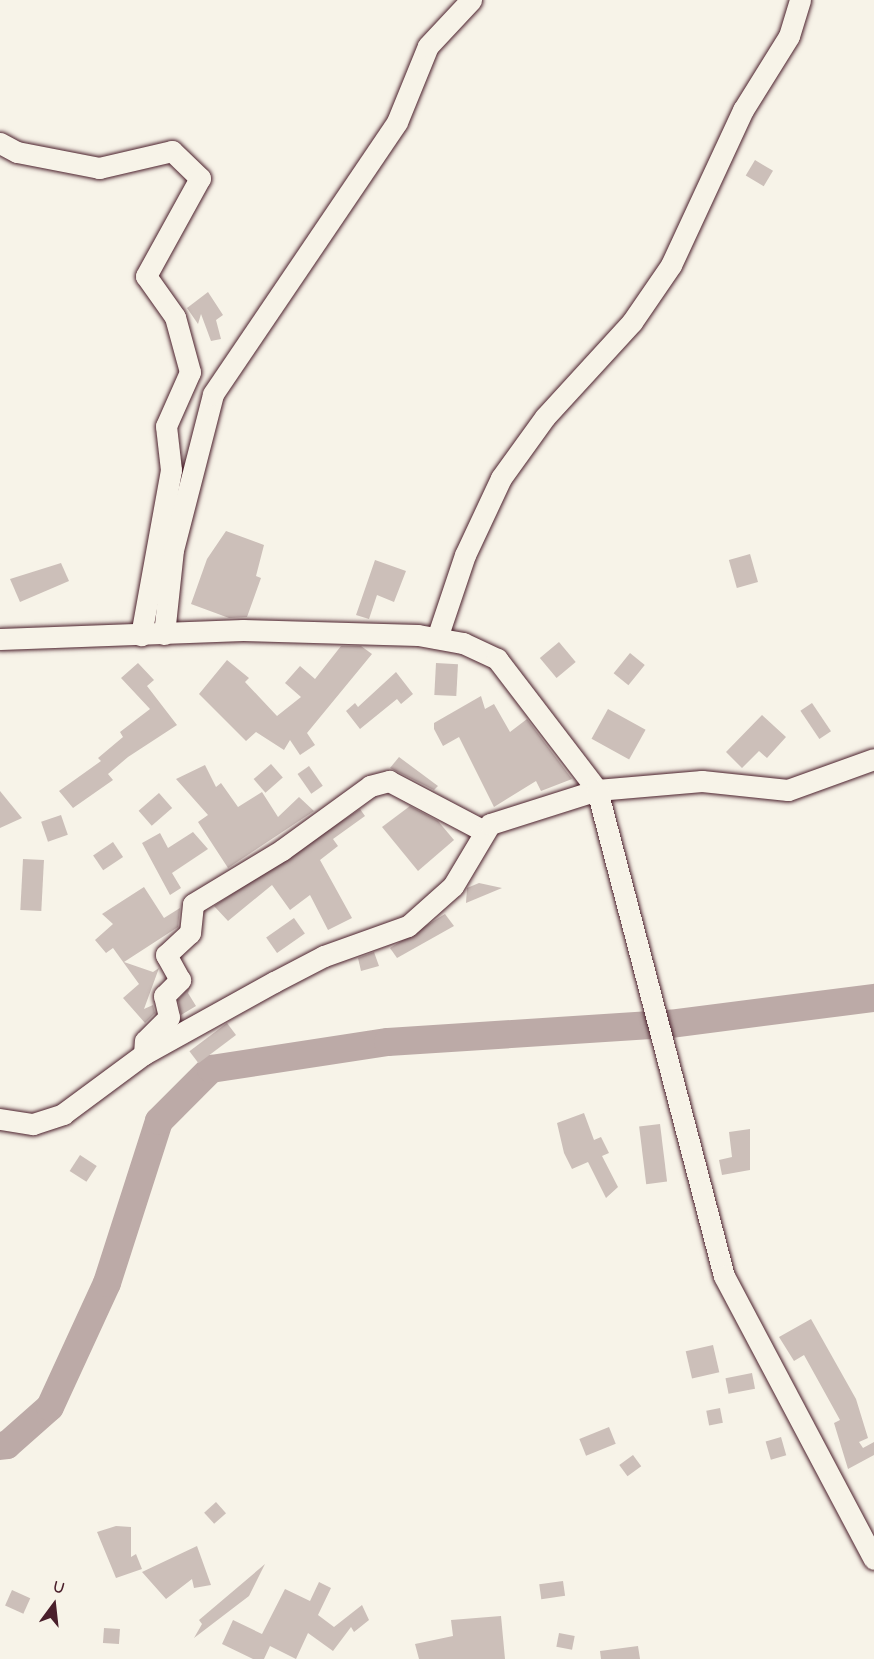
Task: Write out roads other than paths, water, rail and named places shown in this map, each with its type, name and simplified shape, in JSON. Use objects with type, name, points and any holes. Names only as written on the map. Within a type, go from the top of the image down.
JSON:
[{"type":"street","points":[[164,634],[181,514],[217,386],[398,122],[428,46],[471,0]]},
{"type":"street","points":[[437,638],[465,555],[501,478],[545,417],[639,314],[671,266],[743,110],[789,36],[800,0]]},
{"type":"street","points":[[0,143],[17,152],[99,168],[172,151],[200,178],[146,276],[176,317],[190,372],[166,426],[171,470],[141,635]]},
{"type":"street","points":[[0,639],[243,630],[437,638],[497,658],[597,790],[648,975],[683,1123],[724,1276],[874,1558]]},
{"type":"street","points":[[0,1119],[33,1124],[63,1114],[144,1054],[324,956],[393,934],[423,917],[453,885],[484,831],[501,819],[597,790],[702,781],[788,790],[874,759]]},
{"type":"street","points":[[144,1054],[145,1041],[169,1017],[164,996],[179,977],[166,955],[188,937],[193,904],[282,850],[370,786],[389,781],[484,831]]},
{"type":"waterway","points":[[0,1446],[7,1445],[50,1407],[107,1283],[159,1121],[211,1069],[388,1042],[670,1024],[874,998]]}]
